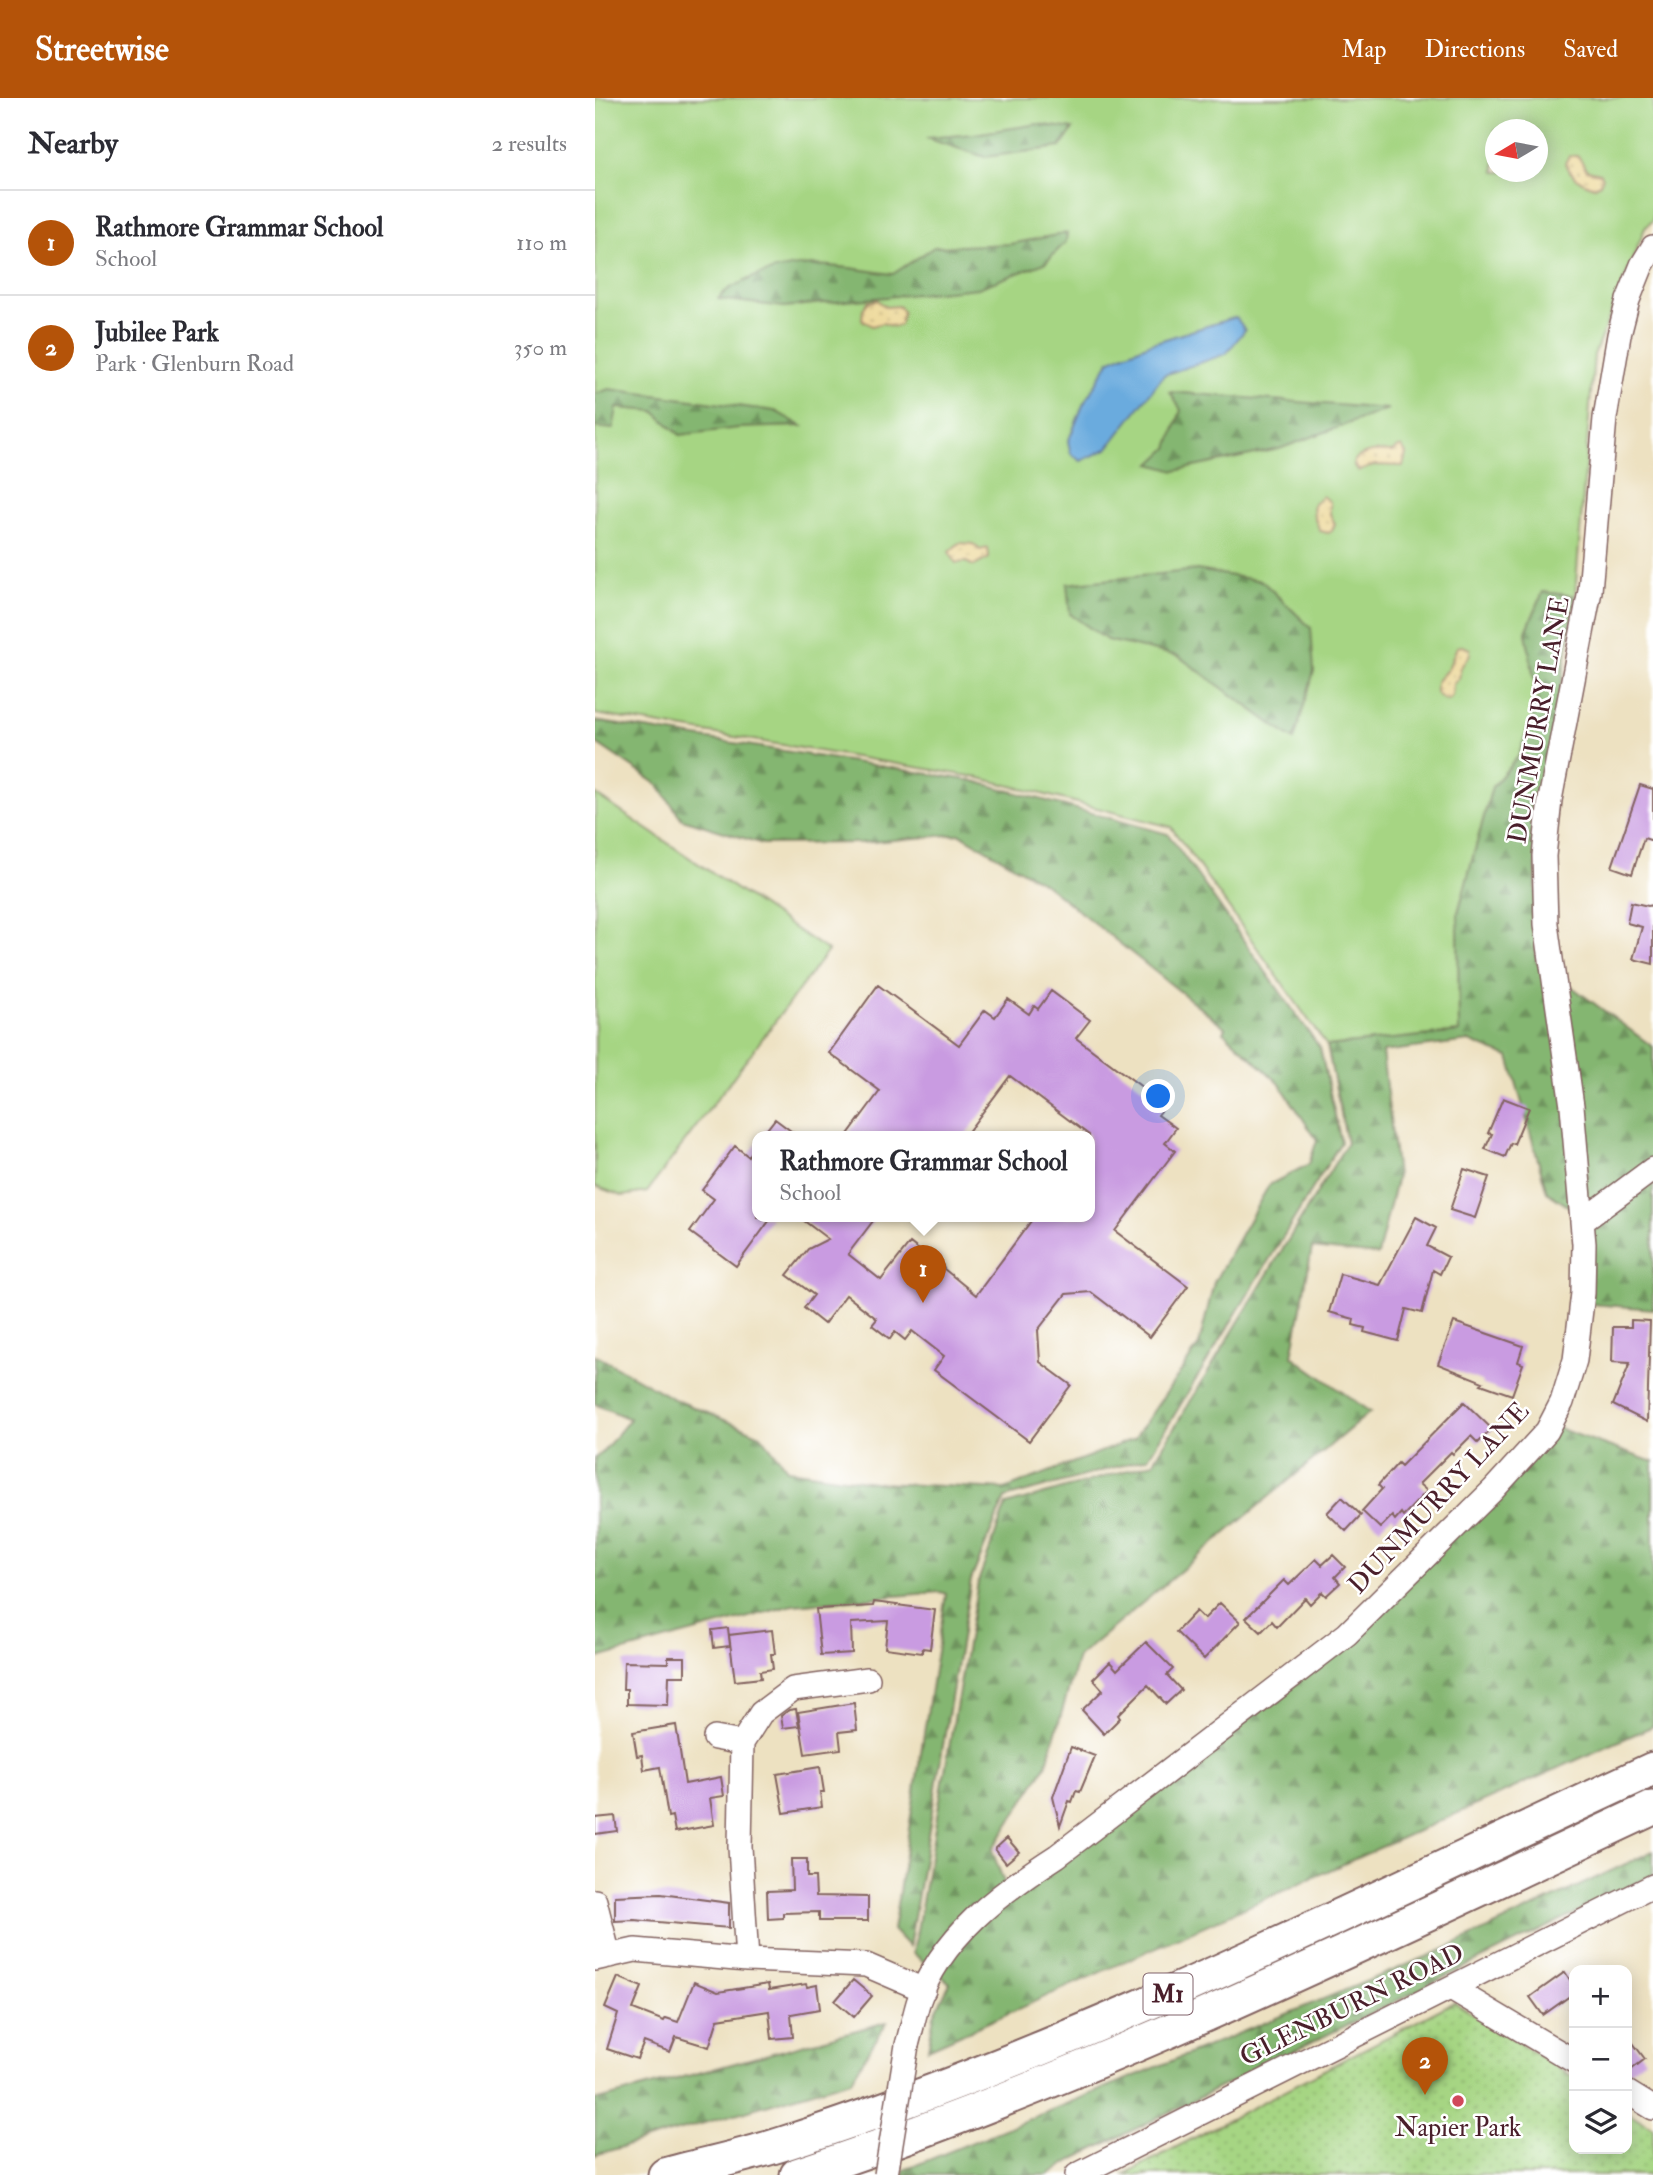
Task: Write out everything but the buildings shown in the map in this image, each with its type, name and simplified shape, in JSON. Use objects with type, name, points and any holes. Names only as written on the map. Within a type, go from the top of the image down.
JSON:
[{"type":"highway","name":"M1","points":[[665,2175],[783,2144],[1018,2059],[1374,1900],[1653,1769]]},
{"type":"highway","name":"M1","points":[[797,2175],[861,2154],[1105,2059],[1653,1808]]},
{"type":"street","name":"DUNMURRY LANE","points":[[886,2175],[907,2045],[918,2002],[935,1968],[977,1915],[1347,1634],[1493,1490],[1547,1431],[1562,1402],[1575,1360],[1583,1293],[1583,1221],[1571,1106],[1546,924],[1544,856],[1550,800],[1590,591],[1605,418],[1616,349],[1628,300],[1642,265],[1653,247]]},
{"type":"street","points":[[1583,1221],[1653,1168]]},
{"type":"street","points":[[747,1960],[740,1847],[742,1743],[761,1713],[793,1689],[868,1679]]},
{"type":"street","points":[[715,1738],[742,1743]]},
{"type":"street","name":"GLENBURN ROAD","points":[[1077,2175],[1112,2155],[1653,1886]]},
{"type":"street","points":[[595,1901],[602,1957],[635,1950],[747,1960],[866,1965],[924,1990]]},
{"type":"street","points":[[1451,1988],[1569,2058]]},
{"type":"street","points":[[1632,2095],[1653,2108]]},
{"type":"green space","points":[[595,98],[1653,98],[1653,220],[1645,228],[1594,355],[1575,596],[1543,592],[1526,632],[1538,702],[1518,757],[1492,787],[1458,913],[1459,1033],[1327,1046],[1171,827],[976,777],[595,714]]},
{"type":"green space","points":[[1038,124],[1073,129],[1061,147],[985,157],[926,138],[974,134]]},
{"type":"green space","points":[[1067,233],[1066,242],[1045,263],[978,288],[784,307],[718,299],[728,289],[749,279],[786,268],[821,265],[893,274],[934,247],[1010,244]]},
{"type":"green space","points":[[609,389],[775,411],[802,426],[739,428],[680,435],[654,411],[617,408],[613,429],[595,427],[595,394]]},
{"type":"green space","points":[[1170,392],[1388,409],[1279,449],[1175,471],[1151,464],[1168,448],[1181,410]]},
{"type":"green space","points":[[1197,570],[1262,581],[1311,628],[1314,671],[1294,740],[1178,656],[1107,640],[1070,614],[1067,584]]},
{"type":"green space","points":[[1543,592],[1575,596],[1536,856],[1536,962],[1653,1047],[1653,1309],[1592,1304],[1589,1220],[1547,1192],[1509,1057],[1469,1041],[1382,1052],[1397,1176],[1378,1255],[1312,1248],[1292,1356],[1370,1412],[1078,1657],[1046,1766],[992,1850],[1006,1888],[1347,1634],[1549,1425],[1653,1462],[1653,1726],[928,2049],[934,2015],[950,1983],[913,1953],[978,1582],[1006,1505],[1153,1463],[1347,1143],[1327,1046],[1459,1032],[1458,913],[1492,787],[1518,757],[1538,702],[1526,632]]},
{"type":"green space","points":[[595,721],[974,781],[1168,834],[1320,1048],[1341,1142],[1148,1458],[1005,1498],[971,1580],[909,1947],[893,1930],[946,1594],[940,1592],[793,1605],[595,1659],[595,1458],[630,1419],[595,1404],[595,1355],[674,1399],[761,1435],[788,1470],[880,1483],[1005,1489],[1134,1439],[1199,1345],[1214,1282],[1269,1185],[1309,1164],[1317,1140],[1279,1083],[1224,1032],[1226,1028],[1045,884],[960,834],[860,843],[763,844],[682,819],[657,784],[595,742]]},
{"type":"green space","points":[[595,794],[828,951],[647,1192],[622,1196],[595,1186]]},
{"type":"green space","points":[[1653,1851],[1653,1875],[1076,2158],[1048,2175],[903,2175],[904,2170],[1441,1951]]},
{"type":"green space","name":"Napier Park","points":[[1454,2002],[1569,2075],[1569,2154],[1632,2154],[1632,2115],[1653,2128],[1653,2175],[1123,2175]]},
{"type":"green space","points":[[887,2022],[851,2080],[595,2155],[595,2101]]},
{"type":"sand","points":[[1569,156],[1578,156],[1587,170],[1600,173],[1603,177],[1600,184],[1594,187],[1573,175],[1565,163]]},
{"type":"sand","points":[[877,300],[886,307],[899,306],[903,312],[900,325],[894,327],[883,323],[872,326],[862,320],[863,309],[868,302]]},
{"type":"sand","points":[[1402,447],[1406,454],[1403,466],[1375,465],[1359,471],[1354,466],[1354,461],[1362,455],[1392,452]]},
{"type":"sand","points":[[1322,496],[1330,502],[1330,514],[1335,524],[1328,533],[1320,531],[1314,516],[1313,505]]},
{"type":"sand","points":[[959,543],[973,544],[980,550],[988,548],[989,558],[974,566],[966,562],[956,563],[949,552]]},
{"type":"sand","points":[[1457,647],[1470,649],[1470,654],[1461,667],[1459,678],[1453,684],[1452,696],[1448,700],[1443,699],[1436,693],[1436,682],[1448,669]]},
{"type":"water","points":[[1236,317],[1245,330],[1226,354],[1164,375],[1107,449],[1081,461],[1071,454],[1068,442],[1083,405],[1110,360],[1149,344]]},
{"type":"place","name":"Rathmore Grammar School","points":[[923,1303]]},
{"type":"place","name":"Jubilee Park","points":[[1425,2095]]},
{"type":"place","name":"Napier Park","points":[[1458,2101]]}]
